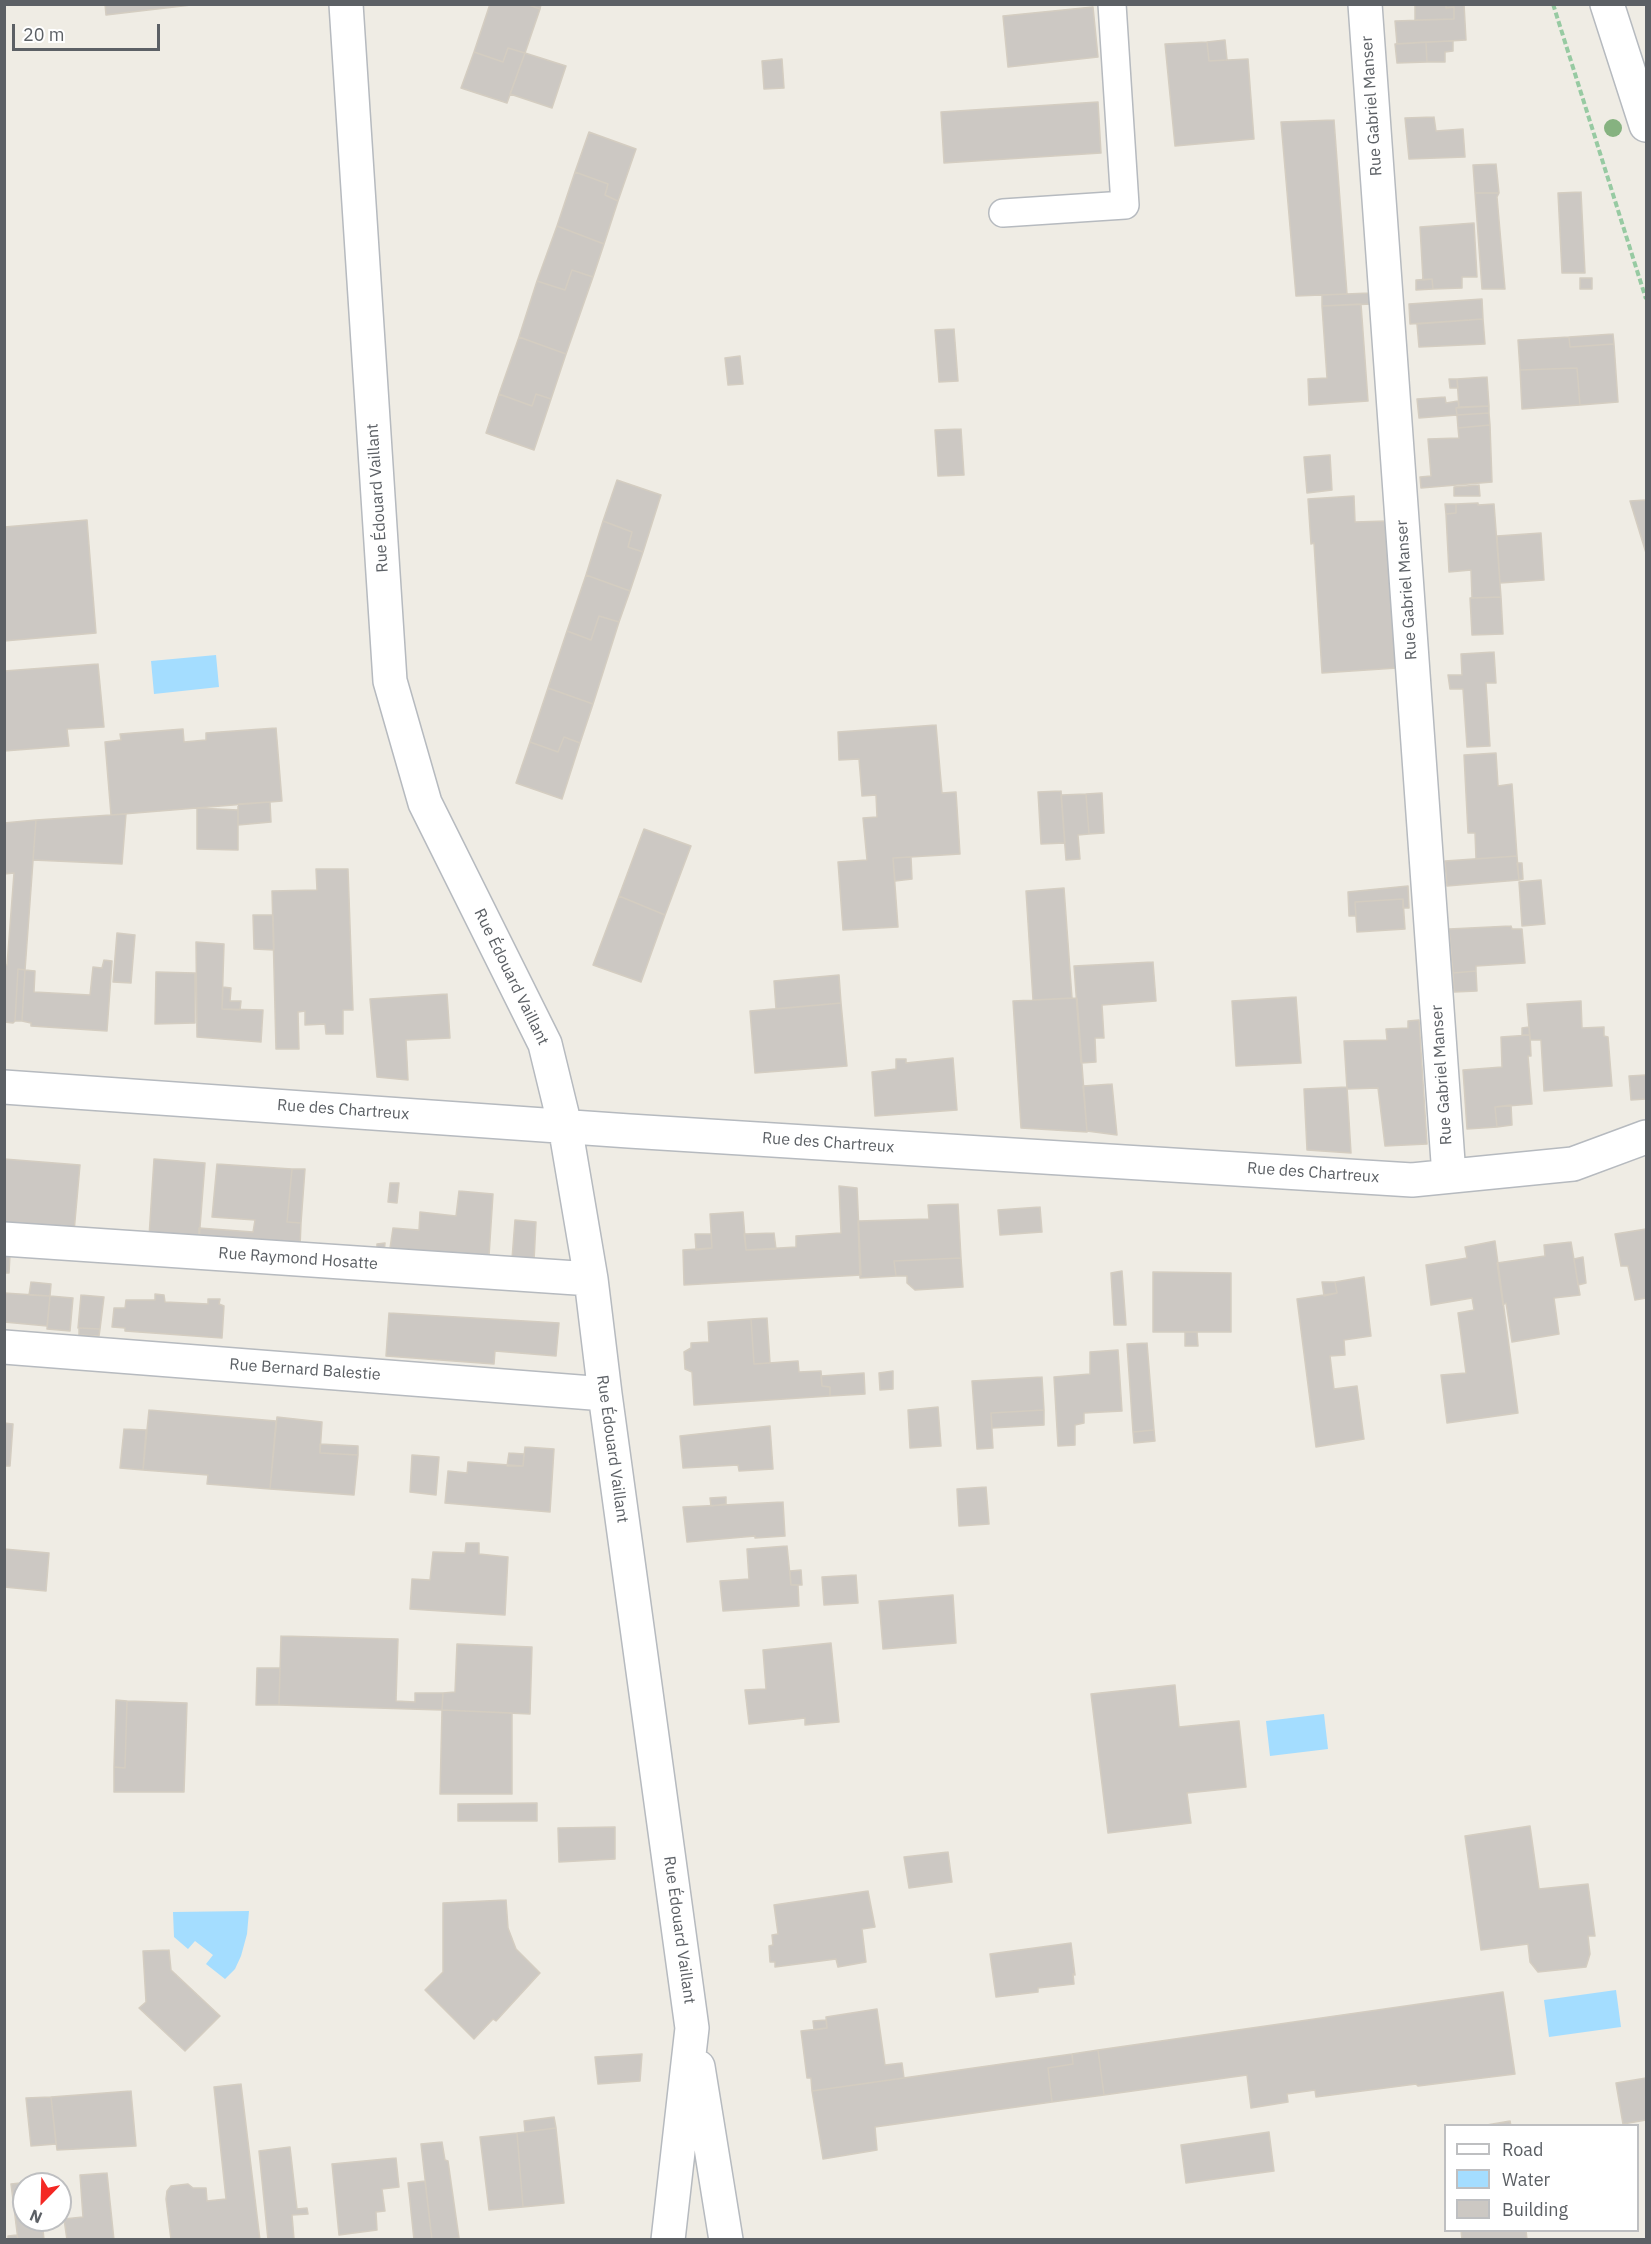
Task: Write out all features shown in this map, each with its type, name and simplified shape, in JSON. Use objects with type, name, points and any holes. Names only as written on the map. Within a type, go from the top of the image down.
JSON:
[{"type":"street","name":"Rue Édouard Vaillant","points":[[346,4],[390,681],[424,803],[545,1044],[565,1126],[591,1279],[692,2028],[726,2240]]},
{"type":"street","name":"Rue Gabriel Manser","points":[[1365,4],[1449,1176]]},
{"type":"street","points":[[1607,4],[1644,110]]},
{"type":"street","name":"Rue des Chartreux","points":[[4,1087],[565,1126],[1412,1180],[1573,1164],[1647,1137]]},
{"type":"street","name":"Rue Raymond Hosatte","points":[[4,1239],[591,1279]]},
{"type":"street","name":"Rue Bernard Balestie","points":[[4,1347],[605,1394]]},
{"type":"street","name":"Rue Édouard Vaillant","points":[[668,2240],[692,2028]]},
{"type":"lane","points":[[1003,213],[1125,205],[1112,4]]},
{"type":"path","points":[[1553,4],[1647,299]]},
{"type":"water","points":[[216,655],[219,687],[154,694],[151,661]]},
{"type":"water","points":[[1324,1714],[1328,1749],[1270,1756],[1266,1721]]},
{"type":"water","points":[[249,1911],[247,1934],[241,1956],[235,1969],[225,1979],[206,1964],[213,1955],[195,1941],[188,1949],[174,1937],[173,1912]]},
{"type":"water","points":[[1616,1990],[1621,2027],[1549,2037],[1544,2000]]},
{"type":"building","points":[[105,4],[191,4],[191,5],[106,15]]},
{"type":"building","points":[[490,4],[526,4],[540,9],[525,53],[508,48],[503,62],[474,52]]},
{"type":"building","points":[[526,4],[541,4],[540,9]]},
{"type":"building","points":[[1415,4],[1446,4],[1446,8],[1454,7],[1454,19],[1415,20]]},
{"type":"building","points":[[1446,4],[1464,4],[1466,40],[1397,44],[1395,21],[1454,19],[1454,7],[1446,8]]},
{"type":"building","points":[[1093,7],[1098,57],[1008,67],[1003,16]]},
{"type":"building","points":[[1225,40],[1227,60],[1209,61],[1207,42]]},
{"type":"building","points":[[1453,41],[1453,51],[1445,52],[1445,62],[1427,62],[1426,42]]},
{"type":"building","points":[[1207,42],[1209,61],[1248,59],[1254,139],[1175,146],[1165,44]]},
{"type":"building","points":[[1426,42],[1427,62],[1397,63],[1395,44]]},
{"type":"building","points":[[508,48],[525,53],[507,103],[461,88],[474,52],[503,62]]},
{"type":"building","points":[[525,53],[566,66],[552,108],[510,94]]},
{"type":"building","points":[[782,59],[784,88],[764,89],[762,61]]},
{"type":"building","points":[[1098,102],[1101,153],[944,163],[941,112]]},
{"type":"building","points":[[1434,117],[1436,131],[1463,129],[1465,157],[1409,159],[1405,118]]},
{"type":"building","points":[[1334,120],[1347,294],[1296,296],[1281,122]]},
{"type":"building","points":[[589,132],[636,149],[618,201],[605,195],[608,184],[575,172]]},
{"type":"building","points":[[1496,164],[1499,193],[1475,193],[1473,165]]},
{"type":"building","points":[[575,172],[608,184],[605,195],[618,201],[604,244],[557,226]]},
{"type":"building","points":[[1581,192],[1585,273],[1562,273],[1558,193]]},
{"type":"building","points":[[1475,193],[1499,193],[1497,197],[1505,289],[1482,289]]},
{"type":"building","points":[[1474,223],[1477,277],[1462,277],[1462,288],[1433,289],[1432,279],[1423,280],[1420,227]]},
{"type":"building","points":[[557,226],[604,244],[593,277],[572,270],[565,290],[537,281]]},
{"type":"building","points":[[572,270],[593,277],[566,354],[519,337],[537,281],[565,290]]},
{"type":"building","points":[[1580,278],[1592,278],[1592,289],[1580,289]]},
{"type":"building","points":[[1432,279],[1433,289],[1416,290],[1416,280]]},
{"type":"building","points":[[1370,293],[1372,304],[1322,306],[1322,295]]},
{"type":"building","points":[[1482,299],[1483,319],[1410,324],[1409,304]]},
{"type":"building","points":[[1361,304],[1368,401],[1309,405],[1308,379],[1327,378],[1322,306]]},
{"type":"building","points":[[1483,319],[1485,344],[1419,347],[1417,324]]},
{"type":"building","points":[[954,329],[958,381],[939,382],[935,330]]},
{"type":"building","points":[[1613,334],[1614,344],[1570,347],[1569,337]]},
{"type":"building","points":[[519,337],[566,354],[551,399],[536,394],[532,406],[499,394]]},
{"type":"building","points":[[1569,337],[1570,347],[1614,344],[1618,402],[1580,405],[1577,368],[1520,370],[1518,340]]},
{"type":"building","points":[[740,356],[743,384],[728,385],[725,358]]},
{"type":"building","points":[[1577,368],[1580,405],[1522,409],[1520,370]]},
{"type":"building","points":[[1487,377],[1489,406],[1459,407],[1457,379]]},
{"type":"building","points":[[1449,379],[1457,379],[1458,388],[1450,388]]},
{"type":"building","points":[[499,394],[532,406],[536,394],[551,399],[534,450],[486,433]]},
{"type":"building","points":[[1445,397],[1446,403],[1458,401],[1457,415],[1419,418],[1417,399]]},
{"type":"building","points":[[1489,406],[1489,413],[1457,415],[1456,408]]},
{"type":"building","points":[[1489,413],[1490,425],[1458,428],[1457,415]]},
{"type":"building","points":[[1490,425],[1492,482],[1421,488],[1420,477],[1431,476],[1428,439],[1459,438],[1458,428]]},
{"type":"building","points":[[961,429],[964,475],[938,476],[935,430]]},
{"type":"building","points":[[1330,455],[1332,490],[1307,493],[1304,457]]},
{"type":"building","points":[[617,480],[661,495],[643,552],[628,547],[632,532],[603,521]]},
{"type":"building","points":[[1479,485],[1480,496],[1454,496],[1454,487]]},
{"type":"building","points":[[1354,496],[1355,522],[1387,521],[1397,668],[1322,673],[1314,543],[1311,544],[1308,499]]},
{"type":"building","points":[[1646,500],[1646,553],[1630,501]]},
{"type":"building","points":[[1478,503],[1478,505],[1494,504],[1501,597],[1472,598],[1471,570],[1449,572],[1446,514],[1456,513],[1456,504]]},
{"type":"building","points":[[1445,504],[1456,504],[1456,513],[1446,514]]},
{"type":"building","points":[[87,520],[96,633],[4,641],[4,527]]},
{"type":"building","points":[[603,521],[632,532],[628,547],[643,552],[630,591],[586,575]]},
{"type":"building","points":[[1541,533],[1544,580],[1500,583],[1497,536]]},
{"type":"building","points":[[586,575],[630,591],[619,622],[599,616],[591,640],[567,631]]},
{"type":"building","points":[[1501,597],[1503,634],[1472,635],[1470,598]]},
{"type":"building","points":[[599,616],[619,622],[593,704],[548,688],[567,631],[591,640]]},
{"type":"building","points":[[1494,652],[1496,683],[1486,683],[1490,746],[1467,747],[1463,689],[1450,689],[1448,675],[1462,675],[1461,654]]},
{"type":"building","points":[[98,664],[104,727],[67,729],[69,746],[4,751],[4,671]]},
{"type":"building","points":[[548,688],[593,704],[580,743],[564,737],[558,752],[530,742]]},
{"type":"building","points":[[936,725],[942,793],[956,792],[960,854],[893,858],[898,927],[843,930],[838,862],[867,860],[863,818],[877,817],[876,795],[862,796],[859,759],[839,760],[838,732]]},
{"type":"building","points":[[276,728],[282,801],[111,815],[105,742],[121,740],[120,734],[183,729],[184,742],[206,740],[206,733]]},
{"type":"building","points":[[564,737],[580,743],[562,799],[516,783],[530,742],[558,752]]},
{"type":"building","points":[[1496,753],[1498,786],[1512,784],[1517,856],[1476,859],[1475,833],[1468,833],[1464,755]]},
{"type":"building","points":[[1061,791],[1065,843],[1041,844],[1038,792]]},
{"type":"building","points":[[1102,793],[1104,833],[1089,834],[1086,794]]},
{"type":"building","points":[[1086,794],[1089,834],[1078,835],[1080,859],[1066,860],[1061,795]]},
{"type":"building","points":[[270,802],[271,822],[238,825],[238,804]]},
{"type":"building","points":[[197,808],[238,810],[238,850],[197,849]]},
{"type":"building","points":[[126,814],[122,864],[33,860],[36,820]]},
{"type":"building","points":[[36,820],[25,970],[18,969],[15,1021],[13,1023],[4,1022],[4,965],[7,965],[14,873],[4,874],[4,823]]},
{"type":"building","points":[[644,829],[691,846],[665,915],[619,896]]},
{"type":"building","points":[[1517,856],[1519,880],[1447,886],[1445,861]]},
{"type":"building","points":[[911,857],[912,879],[895,881],[893,858]]},
{"type":"building","points":[[1517,863],[1522,863],[1523,879],[1519,880]]},
{"type":"building","points":[[316,869],[348,869],[353,1010],[343,1010],[343,1034],[326,1034],[325,1024],[305,1025],[305,1011],[298,1012],[299,1049],[276,1049],[272,891],[317,890]]},
{"type":"building","points":[[1541,880],[1545,924],[1522,926],[1519,882]]},
{"type":"building","points":[[1408,886],[1409,908],[1403,908],[1403,899],[1355,902],[1356,916],[1349,916],[1348,892]]},
{"type":"building","points":[[1064,888],[1072,998],[1033,1000],[1026,891]]},
{"type":"building","points":[[619,896],[665,915],[641,982],[593,965]]},
{"type":"building","points":[[1403,899],[1405,929],[1357,932],[1355,902]]},
{"type":"building","points":[[253,915],[273,915],[274,950],[254,949]]},
{"type":"building","points":[[1511,926],[1512,929],[1522,929],[1525,963],[1476,966],[1476,971],[1453,973],[1449,929]]},
{"type":"building","points":[[117,933],[135,935],[131,983],[113,982]]},
{"type":"building","points":[[196,942],[224,944],[222,1009],[263,1010],[261,1042],[197,1037]]},
{"type":"building","points":[[104,960],[112,961],[107,1031],[31,1026],[31,1023],[22,1021],[25,970],[35,971],[34,992],[90,995],[93,967],[102,968]]},
{"type":"building","points":[[1153,962],[1156,1001],[1102,1005],[1104,1038],[1095,1038],[1096,1062],[1081,1063],[1074,966]]},
{"type":"building","points":[[18,969],[25,970],[22,1021],[15,1021]]},
{"type":"building","points":[[1476,971],[1477,991],[1454,992],[1453,973]]},
{"type":"building","points":[[156,972],[195,973],[195,1023],[155,1024]]},
{"type":"building","points":[[839,975],[841,1003],[776,1009],[774,981]]},
{"type":"building","points":[[223,987],[231,988],[230,1001],[241,1001],[240,1010],[222,1009]]},
{"type":"building","points":[[447,994],[450,1038],[406,1040],[408,1080],[377,1077],[370,999]]},
{"type":"building","points":[[1296,997],[1301,1063],[1236,1066],[1232,1001]]},
{"type":"building","points":[[1077,998],[1087,1132],[1021,1128],[1013,1001]]},
{"type":"building","points":[[1581,1001],[1582,1028],[1604,1027],[1604,1036],[1608,1037],[1612,1086],[1544,1091],[1541,1040],[1530,1040],[1527,1004]]},
{"type":"building","points":[[841,1003],[847,1066],[755,1073],[750,1011]]},
{"type":"building","points":[[1419,1020],[1427,1144],[1385,1146],[1378,1088],[1347,1089],[1344,1041],[1387,1040],[1386,1029],[1408,1028],[1408,1021]]},
{"type":"building","points":[[1529,1027],[1530,1035],[1522,1035],[1522,1028]]},
{"type":"building","points":[[1530,1035],[1531,1056],[1528,1056],[1532,1104],[1495,1107],[1497,1127],[1467,1129],[1463,1070],[1502,1067],[1501,1037]]},
{"type":"building","points":[[953,1058],[957,1110],[875,1116],[872,1072],[896,1069],[896,1059],[906,1059],[906,1063]]},
{"type":"building","points":[[1646,1075],[1646,1099],[1631,1100],[1629,1076]]},
{"type":"building","points":[[1112,1084],[1117,1135],[1087,1131],[1083,1086]]},
{"type":"building","points":[[1347,1087],[1351,1153],[1307,1150],[1304,1089]]},
{"type":"building","points":[[1511,1105],[1512,1125],[1497,1127],[1495,1107]]},
{"type":"building","points":[[4,1159],[80,1165],[74,1232],[4,1227]]},
{"type":"building","points":[[154,1159],[205,1163],[199,1240],[149,1237]]},
{"type":"building","points":[[217,1164],[292,1169],[287,1222],[301,1223],[300,1247],[199,1240],[199,1228],[253,1232],[255,1220],[212,1217]]},
{"type":"building","points":[[292,1169],[305,1169],[301,1223],[287,1222]]},
{"type":"building","points":[[390,1183],[399,1183],[397,1203],[388,1202]]},
{"type":"building","points":[[839,1186],[857,1188],[861,1275],[684,1285],[683,1250],[712,1248],[710,1214],[743,1212],[746,1250],[796,1247],[796,1236],[841,1233]]},
{"type":"building","points":[[459,1191],[493,1194],[489,1256],[390,1248],[393,1228],[419,1230],[420,1212],[456,1216]]},
{"type":"building","points":[[958,1204],[961,1258],[894,1261],[896,1276],[860,1278],[858,1221],[929,1219],[928,1205]]},
{"type":"building","points":[[1040,1207],[1042,1232],[1000,1235],[998,1210]]},
{"type":"building","points":[[515,1220],[536,1222],[534,1261],[512,1259]]},
{"type":"building","points":[[1646,1229],[1646,1298],[1635,1300],[1628,1266],[1621,1266],[1615,1234]]},
{"type":"building","points":[[774,1233],[776,1249],[746,1250],[744,1234]]},
{"type":"building","points":[[695,1234],[711,1234],[712,1248],[696,1250]]},
{"type":"building","points":[[1495,1241],[1518,1413],[1447,1423],[1441,1375],[1466,1373],[1458,1313],[1474,1310],[1472,1298],[1431,1305],[1426,1265],[1467,1258],[1465,1247]]},
{"type":"building","points":[[1571,1242],[1580,1295],[1554,1298],[1559,1334],[1512,1342],[1506,1303],[1503,1305],[1497,1263],[1545,1256],[1544,1245]]},
{"type":"building","points":[[385,1243],[384,1254],[377,1253],[377,1244]]},
{"type":"building","points":[[4,1253],[10,1254],[9,1273],[4,1273]]},
{"type":"building","points":[[1583,1257],[1586,1283],[1578,1285],[1574,1259]]},
{"type":"building","points":[[961,1258],[963,1287],[915,1290],[907,1283],[907,1276],[896,1276],[894,1261]]},
{"type":"building","points":[[1122,1271],[1126,1325],[1114,1325],[1111,1273]]},
{"type":"building","points":[[1153,1272],[1231,1273],[1231,1332],[1153,1332]]},
{"type":"building","points":[[1364,1277],[1371,1336],[1344,1340],[1345,1355],[1330,1356],[1334,1389],[1357,1386],[1364,1439],[1316,1447],[1297,1299],[1337,1293],[1335,1282]]},
{"type":"building","points":[[31,1282],[51,1284],[50,1296],[29,1295]]},
{"type":"building","points":[[1322,1282],[1335,1282],[1337,1293],[1324,1296]]},
{"type":"building","points":[[4,1293],[50,1296],[47,1326],[4,1322]]},
{"type":"building","points":[[155,1294],[164,1295],[165,1302],[208,1304],[208,1299],[220,1299],[219,1304],[224,1306],[222,1338],[125,1331],[125,1328],[112,1327],[114,1308],[125,1308],[126,1300],[155,1300]]},
{"type":"building","points":[[81,1295],[104,1297],[100,1329],[78,1328]]},
{"type":"building","points":[[50,1296],[73,1298],[70,1331],[47,1329]]},
{"type":"building","points":[[389,1313],[559,1323],[556,1356],[495,1351],[494,1364],[386,1356]]},
{"type":"building","points":[[767,1318],[770,1363],[754,1364],[751,1319]]},
{"type":"building","points":[[751,1319],[754,1364],[798,1361],[799,1372],[821,1371],[822,1386],[830,1387],[830,1396],[694,1405],[692,1372],[685,1369],[684,1352],[691,1348],[691,1343],[709,1342],[708,1322]]},
{"type":"building","points":[[79,1328],[100,1329],[99,1336],[79,1335]]},
{"type":"building","points":[[1185,1332],[1197,1332],[1198,1346],[1185,1346]]},
{"type":"building","points":[[1147,1343],[1154,1430],[1133,1432],[1127,1344]]},
{"type":"building","points":[[1118,1350],[1122,1411],[1084,1413],[1084,1423],[1075,1425],[1075,1445],[1058,1446],[1054,1377],[1090,1374],[1090,1352]]},
{"type":"building","points":[[893,1371],[893,1389],[880,1390],[879,1373]]},
{"type":"building","points":[[864,1373],[865,1394],[830,1396],[830,1387],[822,1386],[821,1376]]},
{"type":"building","points":[[1042,1377],[1044,1410],[991,1413],[993,1448],[977,1449],[972,1381]]},
{"type":"building","points":[[938,1407],[941,1446],[910,1448],[908,1410]]},
{"type":"building","points":[[149,1410],[276,1421],[270,1489],[207,1484],[208,1475],[143,1470]]},
{"type":"building","points":[[1044,1410],[1044,1425],[992,1428],[991,1413]]},
{"type":"building","points":[[277,1417],[322,1422],[320,1453],[358,1455],[354,1495],[270,1489]]},
{"type":"building","points":[[4,1423],[13,1424],[10,1466],[4,1466]]},
{"type":"building","points":[[770,1426],[773,1469],[739,1471],[738,1465],[683,1468],[680,1436]]},
{"type":"building","points":[[124,1429],[146,1430],[143,1470],[120,1468]]},
{"type":"building","points":[[1154,1430],[1155,1441],[1134,1443],[1133,1432]]},
{"type":"building","points":[[320,1444],[358,1446],[358,1455],[320,1453]]},
{"type":"building","points":[[525,1447],[554,1449],[550,1512],[445,1503],[448,1471],[467,1473],[468,1462],[523,1466]]},
{"type":"building","points":[[509,1453],[524,1454],[523,1466],[507,1466]]},
{"type":"building","points":[[412,1455],[439,1457],[436,1495],[410,1492]]},
{"type":"building","points":[[986,1487],[989,1524],[959,1526],[957,1489]]},
{"type":"building","points":[[726,1497],[726,1504],[711,1506],[710,1498]]},
{"type":"building","points":[[783,1502],[785,1536],[755,1538],[755,1536],[687,1542],[683,1507]]},
{"type":"building","points":[[466,1543],[479,1543],[479,1554],[508,1557],[505,1615],[410,1609],[412,1579],[430,1580],[433,1552],[465,1553]]},
{"type":"building","points":[[787,1546],[791,1585],[798,1585],[799,1606],[723,1611],[720,1581],[749,1579],[747,1549]]},
{"type":"building","points":[[4,1549],[49,1553],[46,1591],[4,1587]]},
{"type":"building","points":[[801,1570],[802,1585],[791,1585],[790,1571]]},
{"type":"building","points":[[856,1575],[858,1603],[824,1605],[822,1577]]},
{"type":"building","points":[[953,1595],[956,1643],[883,1649],[879,1601]]},
{"type":"building","points":[[281,1636],[398,1639],[396,1701],[415,1702],[415,1693],[443,1693],[442,1710],[279,1705]]},
{"type":"building","points":[[831,1643],[839,1722],[805,1725],[805,1718],[749,1724],[745,1690],[766,1689],[763,1650]]},
{"type":"building","points":[[457,1644],[532,1647],[530,1714],[442,1710],[443,1693],[455,1692]]},
{"type":"building","points":[[257,1668],[280,1668],[279,1705],[256,1705]]},
{"type":"building","points":[[1175,1685],[1179,1727],[1239,1721],[1246,1787],[1187,1793],[1191,1823],[1108,1833],[1091,1694]]},
{"type":"building","points":[[116,1700],[127,1701],[125,1768],[114,1767]]},
{"type":"building","points":[[127,1701],[187,1703],[184,1792],[114,1792],[114,1767],[125,1768]]},
{"type":"building","points":[[442,1710],[512,1713],[512,1794],[440,1794]]},
{"type":"building","points":[[537,1803],[537,1821],[458,1821],[458,1804]]},
{"type":"building","points":[[1530,1826],[1539,1889],[1588,1884],[1595,1936],[1588,1936],[1590,1954],[1586,1967],[1538,1972],[1530,1962],[1528,1944],[1481,1950],[1465,1836]]},
{"type":"building","points":[[615,1827],[615,1859],[559,1862],[558,1828]]},
{"type":"building","points":[[948,1852],[952,1882],[909,1888],[904,1857]]},
{"type":"building","points":[[868,1891],[875,1927],[862,1929],[866,1962],[838,1967],[836,1959],[775,1967],[775,1962],[770,1962],[769,1946],[773,1945],[772,1935],[778,1934],[774,1905]]},
{"type":"building","points":[[506,1900],[508,1928],[516,1949],[540,1973],[496,2021],[493,2019],[474,2039],[425,1990],[443,1972],[443,1903]]},
{"type":"building","points":[[1071,1943],[1074,1984],[1038,1988],[1038,1992],[996,1997],[990,1954]]},
{"type":"building","points":[[169,1950],[171,1970],[220,2016],[185,2051],[139,2008],[146,2002],[143,1951]]},
{"type":"building","points":[[1503,1992],[1515,2074],[1316,2097],[1315,2090],[1287,2094],[1288,2102],[1251,2108],[1247,2075],[1104,2095],[1098,2050]]},
{"type":"building","points":[[877,2009],[885,2065],[902,2063],[904,2078],[812,2091],[811,2078],[807,2078],[801,2031],[827,2028],[826,2017]]},
{"type":"building","points":[[826,2020],[827,2028],[814,2030],[813,2021]]},
{"type":"building","points":[[1098,2050],[1104,2095],[1052,2102],[1048,2068],[1073,2064],[1072,2054]]},
{"type":"building","points":[[642,2054],[640,2081],[598,2084],[595,2057]]},
{"type":"building","points":[[1072,2054],[1073,2064],[1048,2068],[1052,2102],[875,2127],[877,2150],[823,2159],[812,2091]]},
{"type":"building","points":[[1646,2078],[1646,2120],[1623,2124],[1616,2083]]},
{"type":"building","points":[[241,2084],[260,2240],[171,2240],[166,2199],[167,2191],[171,2186],[188,2184],[193,2188],[206,2188],[207,2201],[226,2199],[214,2087]]},
{"type":"building","points":[[131,2091],[136,2146],[57,2150],[51,2097]]},
{"type":"building","points":[[51,2097],[56,2144],[31,2146],[26,2098]]},
{"type":"building","points":[[554,2117],[556,2128],[525,2132],[524,2121]]},
{"type":"building","points":[[1510,2121],[1511,2124],[1493,2124]]},
{"type":"building","points":[[556,2128],[564,2203],[523,2207],[517,2133]]},
{"type":"building","points":[[1269,2132],[1274,2171],[1186,2183],[1181,2145]]},
{"type":"building","points":[[517,2133],[523,2207],[489,2210],[480,2137]]},
{"type":"building","points":[[442,2142],[445,2160],[448,2161],[459,2238],[432,2240],[421,2144]]},
{"type":"building","points":[[290,2147],[297,2209],[307,2208],[308,2214],[292,2215],[294,2239],[268,2240],[259,2151]]},
{"type":"building","points":[[396,2158],[399,2187],[382,2189],[385,2211],[376,2212],[377,2230],[339,2235],[332,2164]]},
{"type":"building","points":[[107,2173],[114,2240],[67,2240],[66,2232],[72,2232],[72,2218],[83,2217],[80,2175]]},
{"type":"building","points":[[425,2181],[432,2240],[414,2240],[408,2183]]},
{"type":"building","points":[[17,2232],[43,2232],[44,2240],[18,2240]]},
{"type":"building","points":[[1461,2232],[1526,2232],[1527,2240],[1462,2240]]},
{"type":"building","points":[[17,2235],[18,2240],[8,2240],[8,2236]]}]
